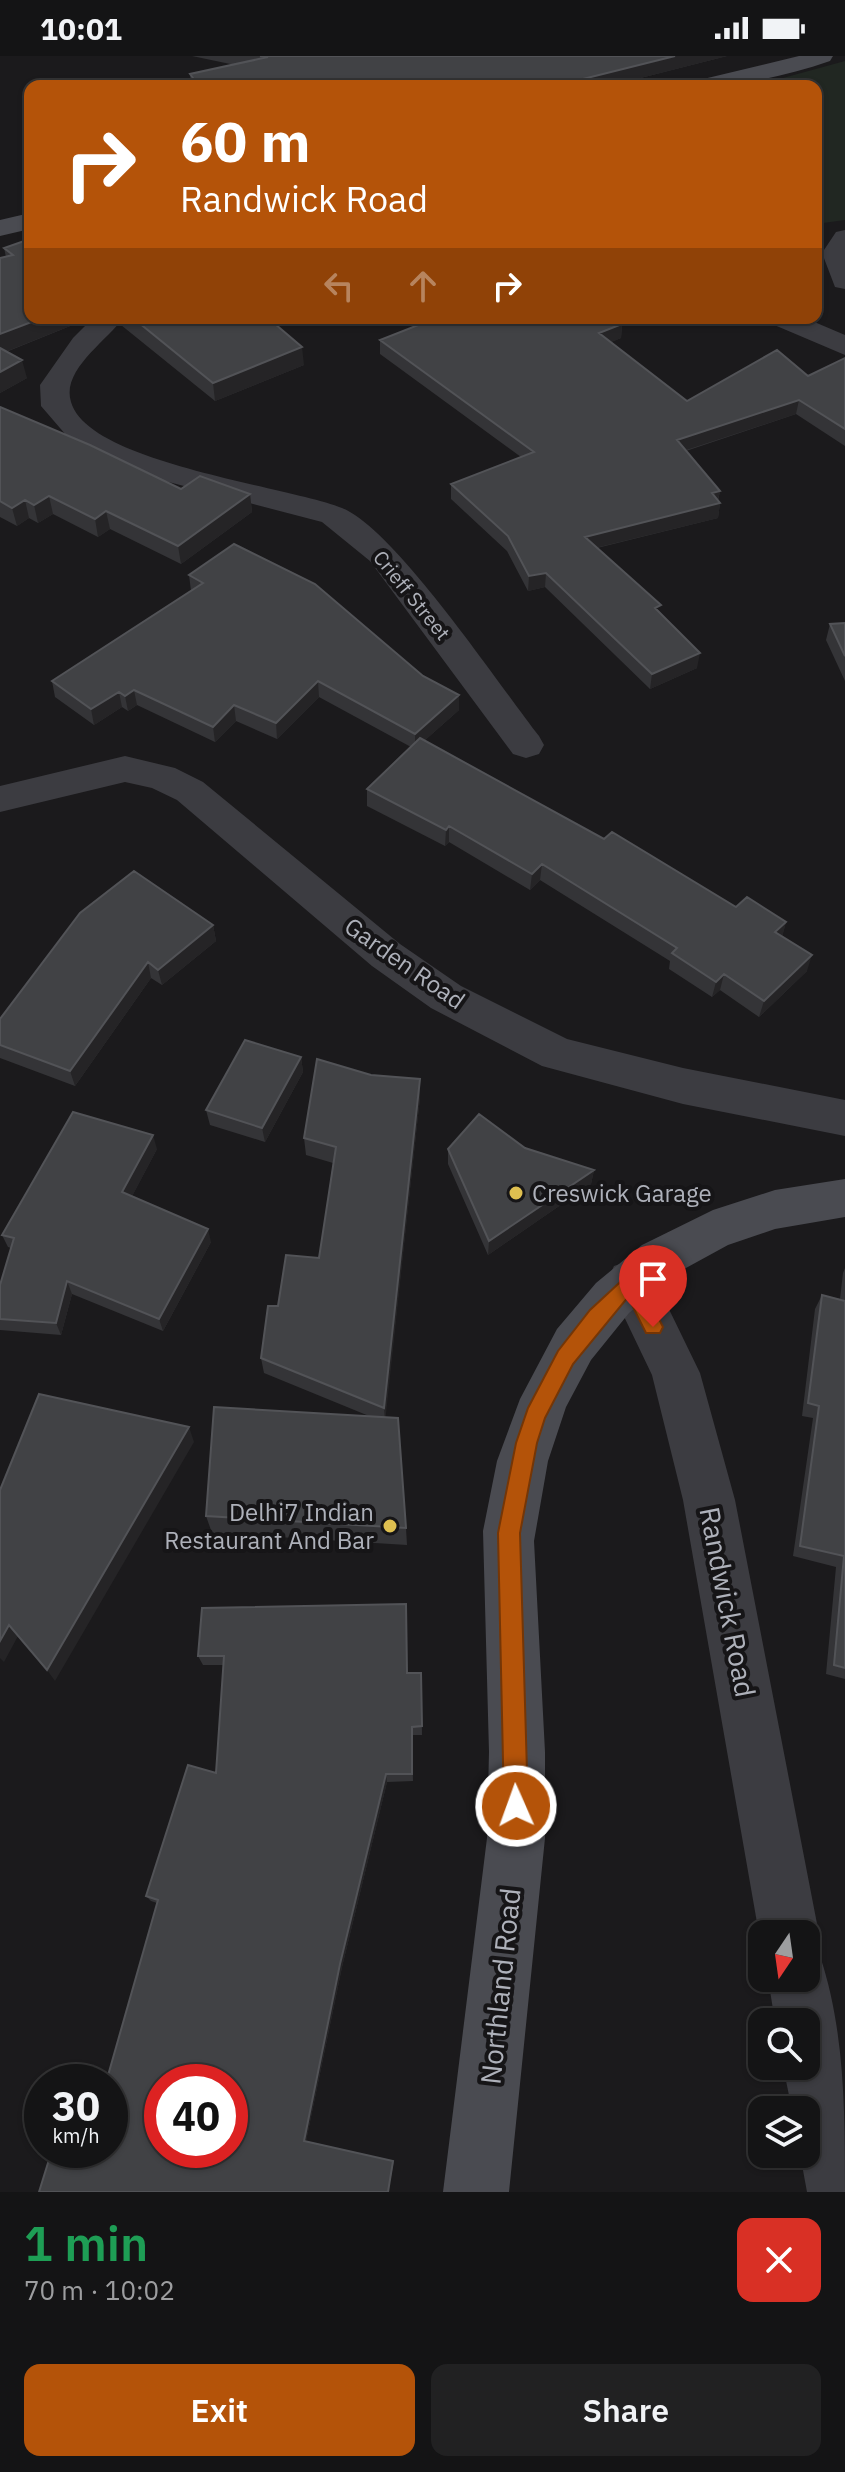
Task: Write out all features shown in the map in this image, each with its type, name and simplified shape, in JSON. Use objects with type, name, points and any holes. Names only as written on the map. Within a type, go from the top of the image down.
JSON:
[{"type":"street","points":[[732,80],[780,70],[822,56]]},
{"type":"street","points":[[0,228],[24,222]]},
{"type":"street","points":[[845,238],[835,253],[845,281]]},
{"type":"street","name":"Crieff Street","points":[[103,324],[83,344],[55,385],[56,406],[77,429],[122,460],[333,515],[382,554],[526,745]]},
{"type":"street","points":[[798,324],[841,340]]},
{"type":"street","name":"Garden Road","points":[[0,799],[125,769],[162,777],[190,791],[337,916],[446,997],[557,1054],[683,1086],[845,1118]]},
{"type":"street","name":"Northland Road","points":[[476,2192],[517,1837],[509,1533],[526,1443],[554,1375],[577,1340],[631,1281],[671,1250],[720,1225],[797,1202],[845,1198]]},
{"type":"street","name":"Randwick Road","points":[[631,1281],[676,1373],[709,1500],[786,1920]]},
{"type":"street","points":[[818,2080],[840,2192]]},
{"type":"shaded area","points":[[845,61],[845,220],[822,223],[822,80],[776,80]]},
{"type":"building","points":[[260,56],[675,56],[579,80],[194,80],[190,74],[268,57]]},
{"type":"building","points":[[24,241],[26,324],[0,334],[0,258],[13,255],[4,248]]},
{"type":"building","points":[[140,324],[275,324],[302,347],[213,383]]},
{"type":"building","points":[[421,324],[622,324],[599,333],[687,401],[777,350],[808,376],[845,358],[845,429],[799,400],[677,440],[720,491],[712,493],[720,503],[585,537],[661,605],[655,608],[700,653],[652,674],[546,573],[529,576],[508,536],[451,484],[534,452],[380,340]]},
{"type":"building","points":[[0,348],[22,360],[0,372]]},
{"type":"building","points":[[0,407],[90,445],[181,489],[200,476],[250,494],[178,546],[106,511],[95,519],[49,496],[34,505],[25,500],[12,508],[0,501]]},
{"type":"building","points":[[234,544],[315,584],[423,676],[459,695],[415,734],[318,681],[276,723],[234,705],[213,727],[134,690],[125,696],[119,692],[91,709],[52,681],[203,583],[189,575]]},
{"type":"building","points":[[845,623],[845,656],[830,624]]},
{"type":"building","points":[[420,738],[604,839],[612,832],[736,907],[747,897],[786,922],[775,932],[812,955],[764,1001],[724,974],[716,982],[672,953],[677,948],[542,864],[532,874],[449,826],[446,830],[367,789]]},
{"type":"building","points":[[134,871],[213,925],[158,970],[148,962],[70,1071],[0,1045],[0,1019],[80,913]]},
{"type":"building","points":[[245,1040],[301,1057],[262,1128],[206,1110]]},
{"type":"building","points":[[317,1059],[371,1075],[420,1079],[384,1408],[261,1358],[268,1306],[278,1306],[286,1255],[319,1258],[336,1147],[304,1138]]},
{"type":"building","points":[[73,1112],[153,1135],[122,1192],[208,1229],[159,1319],[67,1281],[56,1323],[0,1319],[0,1285],[14,1238],[2,1235]]},
{"type":"building","name":"Creswick Garage","points":[[479,1114],[525,1148],[594,1170],[489,1241],[448,1149]]},
{"type":"building","points":[[822,1295],[845,1301],[845,1668],[834,1665],[844,1556],[800,1546],[819,1406],[808,1403]]},
{"type":"building","points":[[39,1394],[189,1427],[47,1670],[9,1625],[0,1641],[0,1490]]},
{"type":"building","points":[[214,1407],[398,1418],[406,1528],[206,1516]]},
{"type":"building","points":[[406,1604],[407,1673],[421,1673],[422,1726],[412,1727],[412,1774],[386,1774],[340,1964],[304,2141],[393,2161],[388,2192],[39,2192],[46,2168],[128,2168],[128,2064],[111,2064],[158,1900],[146,1896],[188,1765],[216,1773],[224,1656],[198,1656],[202,1608]]},
{"type":"place","name":"Creswick Garage","points":[[516,1193]]},
{"type":"place","name":"Delhi7 Indian Restaurant And Bar","points":[[390,1526]]},
{"type":"route","points":[[516,1806],[509,1533],[526,1443],[535,1415],[565,1357],[597,1316],[631,1281],[653,1327]]}]
